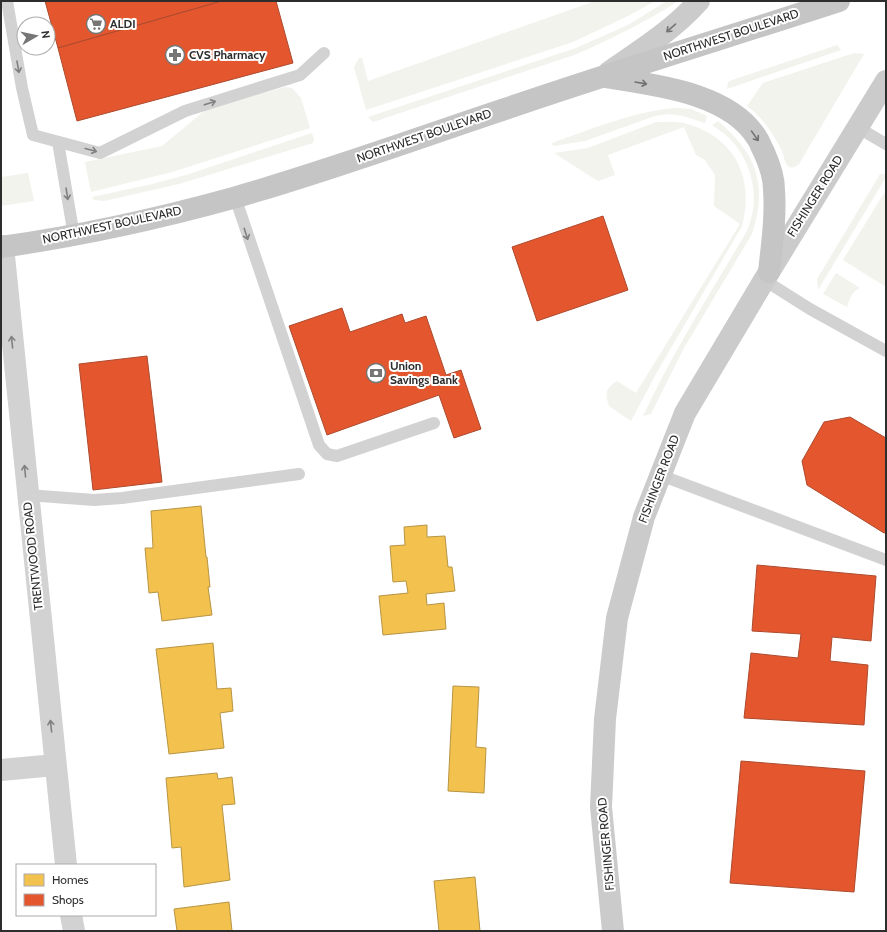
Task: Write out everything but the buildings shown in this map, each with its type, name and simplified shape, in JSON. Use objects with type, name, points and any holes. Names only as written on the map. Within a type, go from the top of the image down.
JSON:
[{"type":"main road","points":[[602,76],[660,37],[690,11],[699,1]]},
{"type":"main road","name":"NORTHWEST BOULEVARD","points":[[2,247],[74,236],[235,197],[365,157],[602,76],[840,1]]},
{"type":"main road","points":[[602,76],[658,86],[695,95],[723,107],[742,120],[757,137],[768,161],[774,188],[775,220],[766,276]]},
{"type":"main road","name":"FISHINGER ROAD","points":[[613,931],[601,807],[605,719],[617,618],[644,517],[685,413],[766,276],[886,81]]},
{"type":"street","name":"TRENTWOOD ROAD","points":[[2,247],[66,864]]},
{"type":"street","points":[[1,770],[55,765]]},
{"type":"street","points":[[71,916],[74,931]]},
{"type":"lane","points":[[7,1],[22,88],[33,135],[100,153],[185,111],[300,75],[324,53]]},
{"type":"lane","points":[[857,127],[886,144]]},
{"type":"lane","points":[[58,142],[74,236]]},
{"type":"lane","points":[[235,197],[319,445],[327,454],[337,456],[434,423]]},
{"type":"lane","points":[[766,276],[810,309],[886,351]]},
{"type":"lane","points":[[27,495],[94,500],[122,498],[299,474]]},
{"type":"lane","points":[[660,475],[886,560]]},
{"type":"shaded area","points":[[595,1],[655,1],[630,15],[573,42],[366,110],[354,67],[359,58],[362,58],[368,81]]},
{"type":"shaded area","points":[[667,1],[678,1],[641,23],[577,54],[373,122],[368,117],[576,48],[628,25]]},
{"type":"shaded area","points":[[837,45],[841,50],[727,89],[728,82],[732,80]]},
{"type":"shaded area","points":[[854,53],[864,54],[799,164],[794,167],[789,167],[771,132],[758,115],[747,106],[763,83]]},
{"type":"shaded area","points":[[285,87],[292,88],[301,98],[310,128],[172,172],[91,192],[85,162],[162,146],[208,108]]},
{"type":"shaded area","points":[[676,108],[691,109],[707,116],[705,123],[683,116],[667,114],[655,116],[585,141],[553,146],[552,143],[629,117]]},
{"type":"shaded area","points":[[718,121],[742,146],[750,158],[756,172],[759,185],[757,216],[752,234],[684,348],[651,414],[643,416],[680,345],[747,231],[752,215],[754,200],[752,180],[749,170],[745,160],[734,143],[712,125]]},
{"type":"shaded area","points":[[656,122],[680,122],[701,129],[716,137],[728,148],[742,175],[745,191],[745,208],[742,226],[657,372],[631,421],[609,406],[607,398],[608,389],[617,381],[636,393],[740,224],[714,206],[715,175],[705,160],[696,155],[684,127],[608,155],[615,175],[598,181],[554,153],[588,148]]},
{"type":"shaded area","points":[[312,133],[314,140],[313,143],[179,184],[104,201],[94,200],[92,197],[186,175]]},
{"type":"shaded area","points":[[28,173],[34,201],[1,206],[1,177]]},
{"type":"shaded area","points":[[880,174],[886,174],[886,177],[818,290],[817,279]]},
{"type":"shaded area","points":[[886,190],[886,287],[843,260]]},
{"type":"shaded area","points":[[836,273],[860,288],[853,293],[847,307],[823,294]]},
{"type":"place","name":"ALDI","points":[[96,24]]},
{"type":"place","name":"CVS Pharmacy","points":[[175,55]]},
{"type":"place","name":"Union Savings Bank","points":[[376,373]]}]
